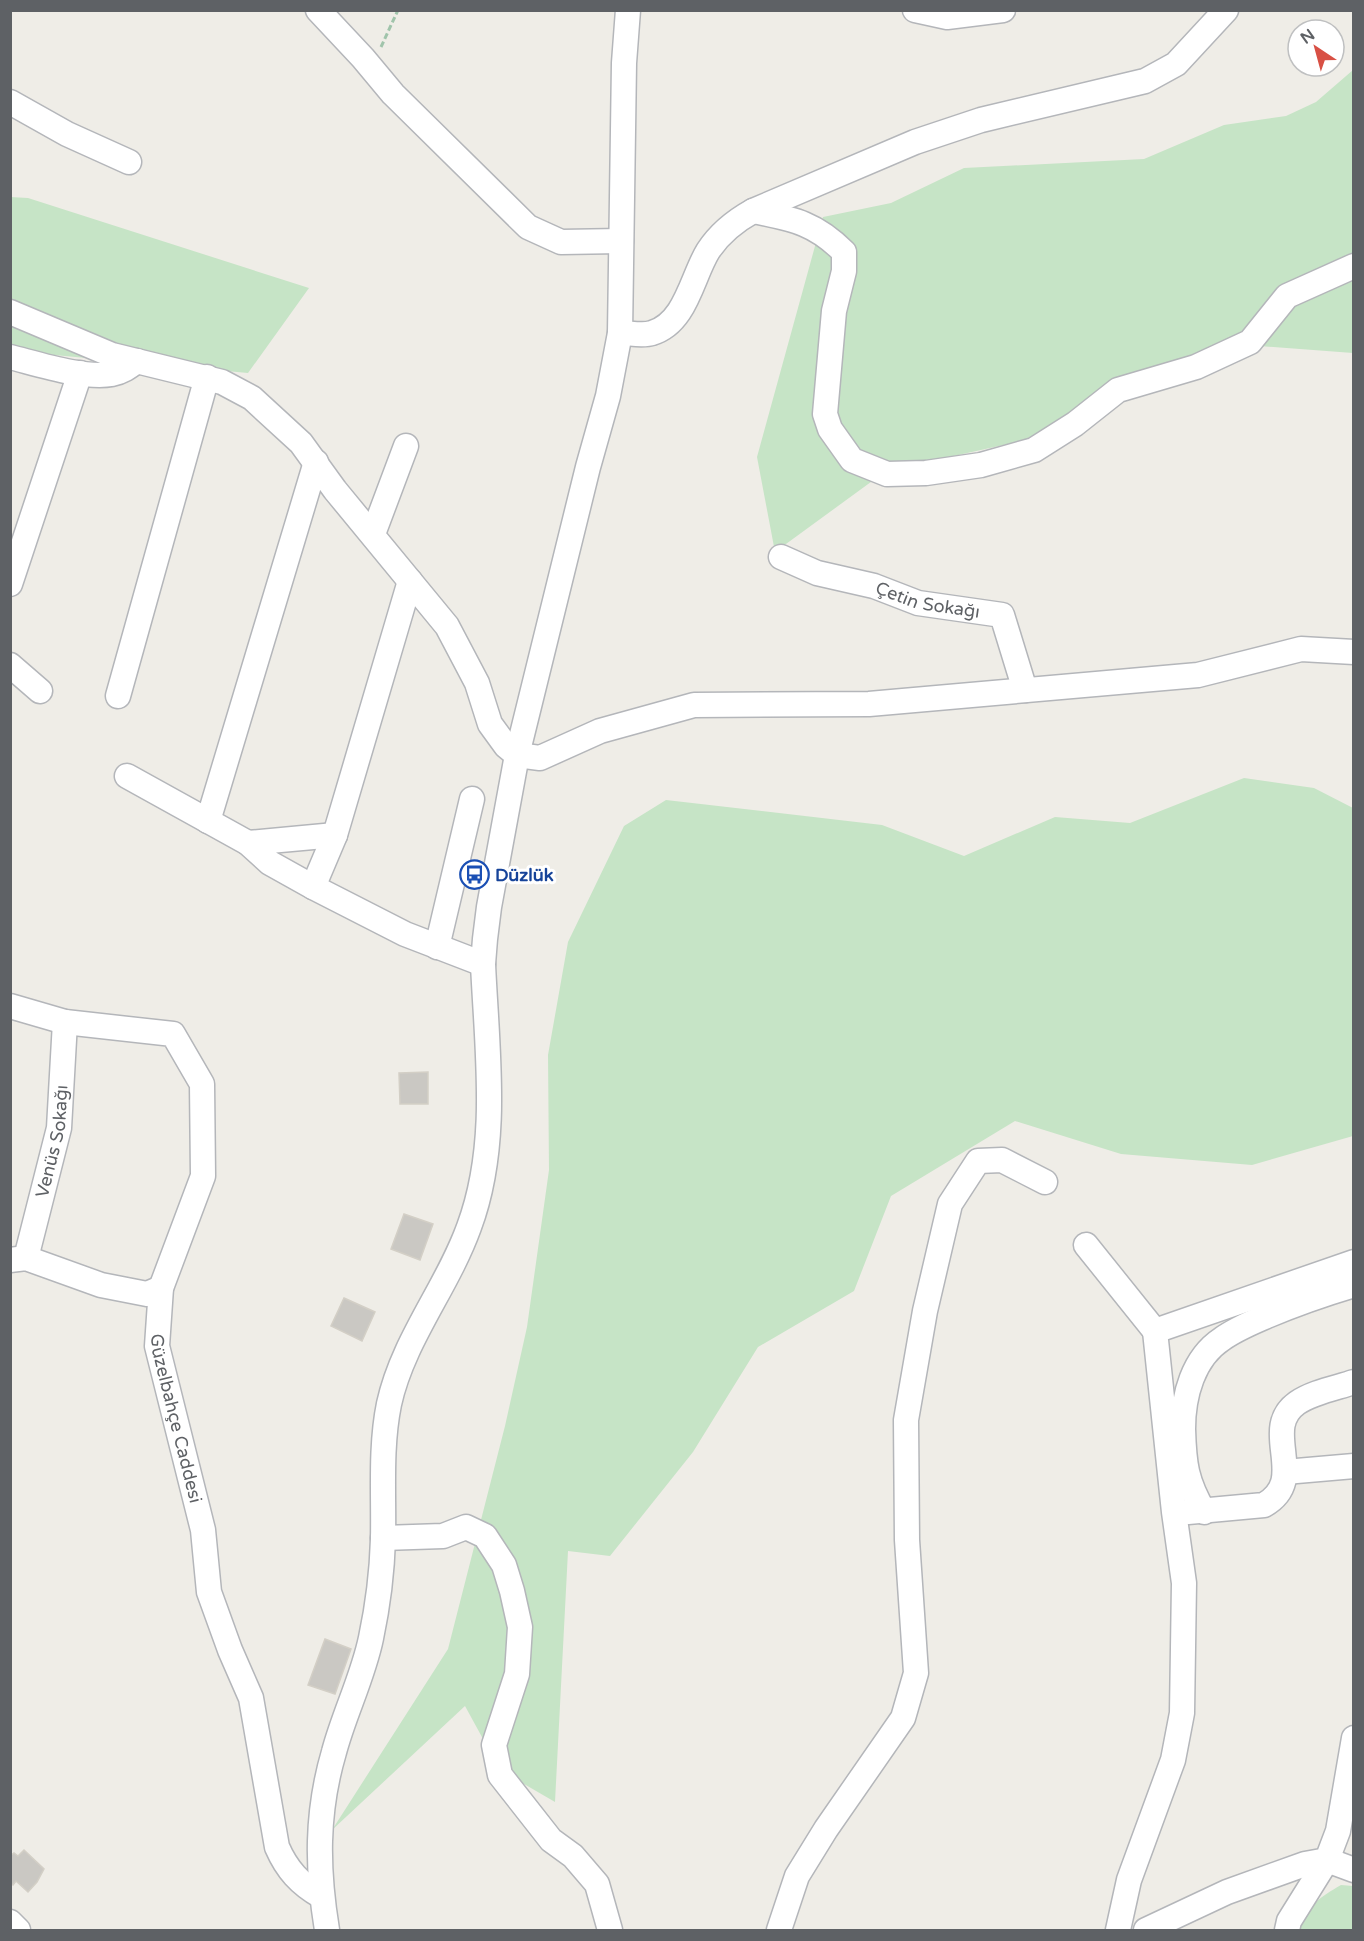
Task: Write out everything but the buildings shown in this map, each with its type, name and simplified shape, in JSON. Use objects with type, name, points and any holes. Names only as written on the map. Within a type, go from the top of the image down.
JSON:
[{"type":"street","points":[[318,10],[393,94],[528,227],[561,242],[621,241]]},
{"type":"street","points":[[327,1930],[321,1896],[319,1829],[333,1753],[370,1642],[378,1606],[389,1406],[406,1352],[469,1228],[480,1194],[486,1166],[489,1130],[483,964],[488,918],[517,755],[588,467],[608,396],[620,333],[624,63],[628,10]]},
{"type":"street","points":[[915,10],[947,17],[1003,10]]},
{"type":"street","points":[[620,333],[651,334],[663,328],[674,318],[712,245],[730,226],[753,211],[915,142],[981,120],[1145,81],[1176,64],[1226,10]]},
{"type":"street","points":[[10,102],[67,134],[129,162]]},
{"type":"street","points":[[753,211],[796,220],[818,229],[844,252],[844,271],[834,311],[825,414],[831,429],[852,460],[887,474],[926,473],[981,465],[1034,450],[1074,424],[1118,390],[1196,367],[1250,342],[1287,296],[1353,266]]},
{"type":"street","points":[[10,312],[112,355],[207,377],[238,389],[252,398],[301,443],[335,490],[447,626],[477,683],[490,724],[506,746],[517,755],[540,759],[600,731],[694,705],[869,704],[1198,675],[1301,649],[1353,652]]},
{"type":"street","points":[[10,357],[80,373],[110,375],[120,372],[137,361]]},
{"type":"street","points":[[10,584],[80,373]]},
{"type":"street","points":[[118,696],[207,377]]},
{"type":"street","points":[[373,534],[406,446]]},
{"type":"street","points":[[208,821],[316,462]]},
{"type":"street","name":"Çetin Sokağı","points":[[781,557],[817,573],[874,586],[918,603],[1002,615],[1025,690]]},
{"type":"street","points":[[313,887],[335,836],[410,581]]},
{"type":"street","points":[[10,665],[40,691]]},
{"type":"street","points":[[127,776],[248,843],[270,863],[313,887],[405,934],[483,964]]},
{"type":"street","points":[[436,947],[472,799]]},
{"type":"street","points":[[248,843],[335,836]]},
{"type":"street","points":[[10,1006],[65,1022]]},
{"type":"street","name":"Venüs Sokağı","points":[[65,1022],[59,1128],[18,1259],[101,1285],[147,1294],[161,1288]]},
{"type":"street","name":"Güzelbahçe Caddesi","points":[[65,1022],[173,1034],[202,1084],[204,1176],[161,1288],[157,1346],[202,1530],[209,1592],[230,1650],[251,1698],[277,1847],[284,1863],[295,1877],[321,1896]]},
{"type":"street","points":[[779,1930],[797,1876],[826,1828],[903,1718],[916,1672],[907,1540],[906,1420],[925,1311],[950,1204],[978,1161],[1002,1160],[1046,1182]]},
{"type":"street","points":[[1086,1245],[1155,1331],[1174,1512],[1184,1583],[1182,1713],[1173,1760],[1130,1880],[1118,1930]]},
{"type":"street","points":[[1155,1331],[1353,1262]]},
{"type":"street","points":[[1204,1512],[1193,1493],[1185,1471],[1183,1435],[1186,1398],[1199,1365],[1219,1341],[1235,1331],[1282,1309],[1353,1285]]},
{"type":"street","points":[[1174,1512],[1204,1512],[1264,1505],[1278,1494],[1282,1486],[1285,1472],[1281,1429],[1289,1411],[1297,1403],[1308,1398],[1353,1382]]},
{"type":"street","points":[[1285,1472],[1353,1466]]},
{"type":"street","points":[[383,1538],[443,1536],[466,1527],[485,1536],[504,1565],[520,1627],[517,1674],[494,1745],[500,1775],[551,1840],[573,1856],[597,1884],[610,1930]]},
{"type":"street","points":[[1287,1930],[1289,1921],[1327,1860],[1338,1831],[1353,1737]]},
{"type":"street","points":[[1146,1930],[1227,1892],[1305,1864],[1327,1860],[1353,1870]]},
{"type":"street","points":[[10,1922],[18,1930]]},
{"type":"path","points":[[371,68],[398,10]]},
{"type":"green space","points":[[1353,70],[1353,353],[1246,345],[1021,441],[886,471],[775,552],[757,457],[823,217],[891,203],[964,168],[1144,159],[1224,125],[1286,116],[1316,102]]},
{"type":"green space","points":[[10,197],[28,198],[309,288],[248,373],[11,351]]},
{"type":"green space","points":[[1244,778],[1314,788],[1353,808],[1353,1136],[1252,1165],[1121,1154],[1015,1121],[891,1196],[854,1291],[758,1347],[693,1452],[610,1556],[568,1551],[555,1802],[500,1770],[465,1706],[332,1830],[448,1649],[505,1426],[527,1327],[549,1170],[548,1055],[568,942],[624,826],[666,800],[882,825],[964,856],[1055,817],[1130,823]]},
{"type":"green space","points":[[1341,1885],[1353,1886],[1353,1930],[1299,1930],[1309,1909]]},
{"type":"place","name":"Düzlük","points":[[474,875]]}]
